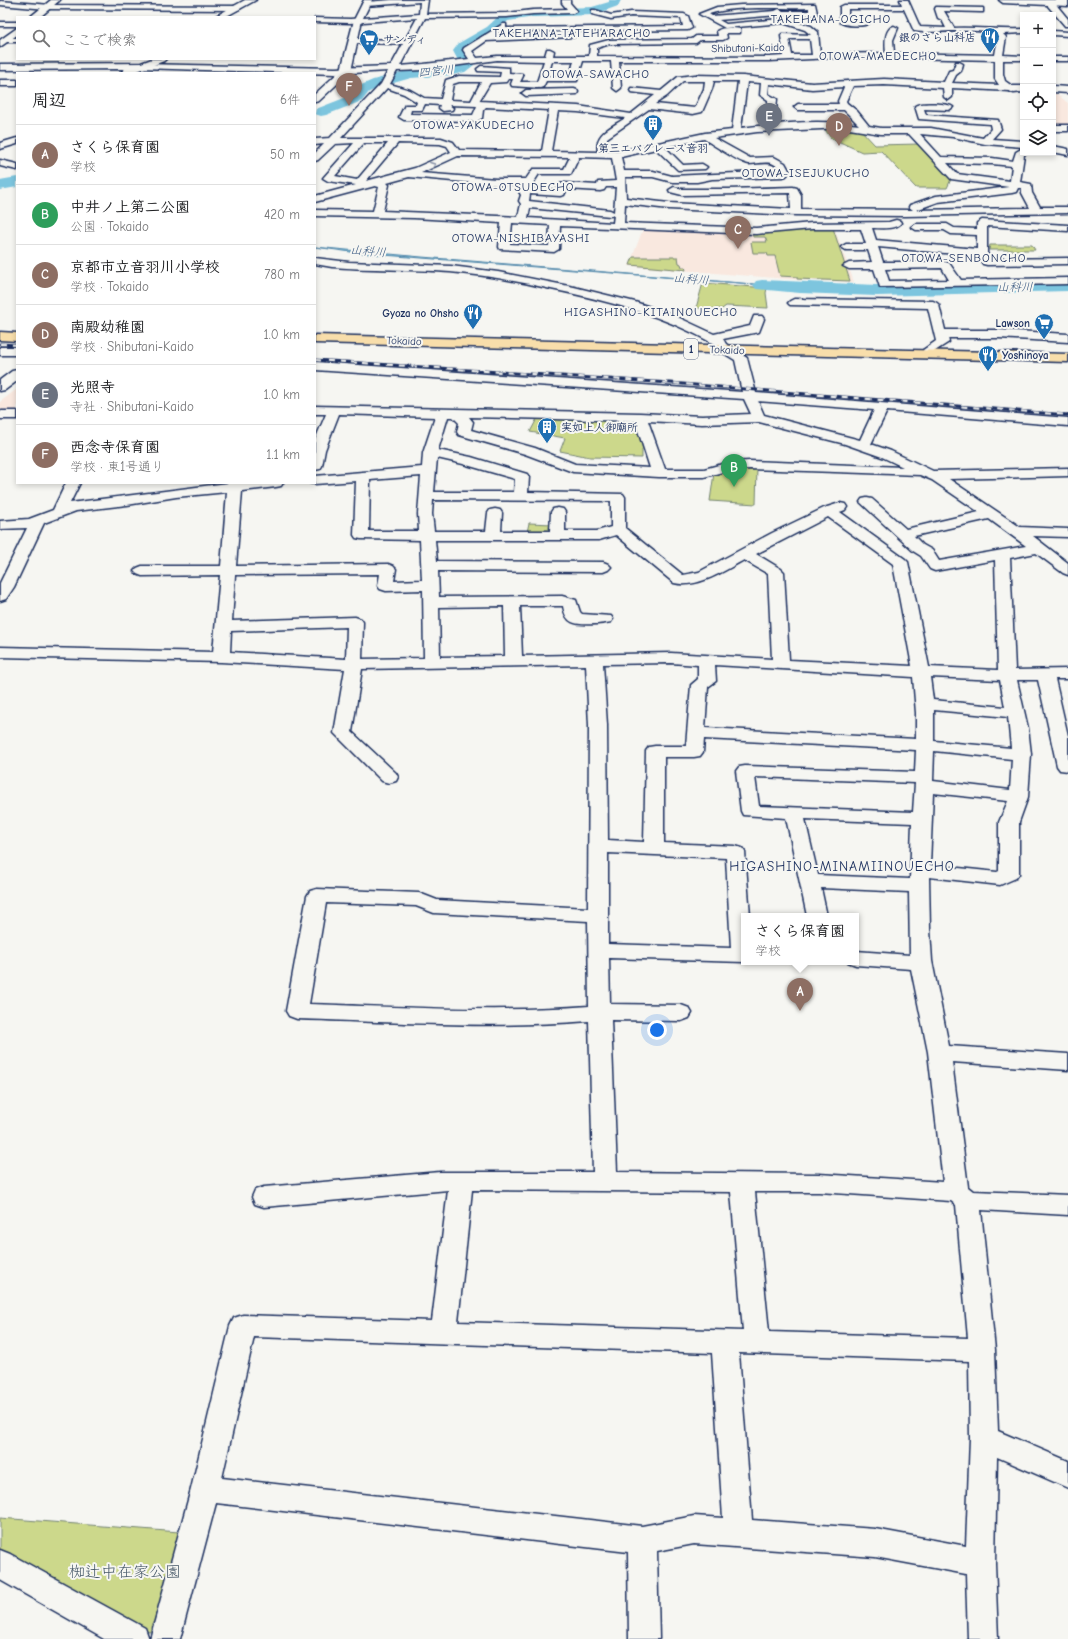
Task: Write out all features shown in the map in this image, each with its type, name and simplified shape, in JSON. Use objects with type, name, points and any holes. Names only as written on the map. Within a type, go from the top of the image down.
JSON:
[{"type":"highway","points":[[0,330],[16,331]]},
{"type":"highway","points":[[0,336],[16,337]]},
{"type":"highway","name":"Tokaido","points":[[316,339],[1068,363]]},
{"type":"highway","name":"Tokaido","points":[[316,344],[1068,358]]},
{"type":"street","points":[[35,16],[45,6],[56,0]]},
{"type":"street","points":[[220,16],[252,0]]},
{"type":"street","points":[[316,98],[346,71],[358,20],[367,2],[423,0],[422,16],[386,85],[348,126],[316,157]]},
{"type":"street","points":[[319,20],[358,20],[406,16],[507,16],[533,12],[573,11],[566,3],[566,0]]},
{"type":"street","points":[[732,0],[736,8],[750,15]]},
{"type":"street","points":[[1000,0],[1002,2],[1051,4],[1068,3]]},
{"type":"street","points":[[1003,0],[1068,3]]},
{"type":"street","points":[[1033,0],[1068,3]]},
{"type":"street","points":[[976,1],[983,19],[996,34],[1016,40]]},
{"type":"street","points":[[1,4],[45,6],[236,8]]},
{"type":"street","points":[[865,23],[841,22],[844,7],[865,9],[905,4],[911,15]]},
{"type":"street","points":[[1051,4],[1064,15],[1068,24]]},
{"type":"street","points":[[780,12],[725,26],[703,14],[717,9],[736,8],[780,12],[790,24],[808,28],[815,34],[816,56]]},
{"type":"street","points":[[865,9],[867,14],[911,15]]},
{"type":"street","points":[[951,30],[949,18],[942,18],[939,9],[980,10]]},
{"type":"street","points":[[592,29],[611,11]]},
{"type":"street","points":[[448,117],[452,108],[444,108],[449,82],[459,79],[503,80],[506,70],[478,69],[484,60],[478,59],[466,50],[498,30],[507,22],[526,16],[611,11],[658,16],[684,16],[690,34],[662,34],[658,16]]},
{"type":"street","points":[[711,18],[780,12]]},
{"type":"street","points":[[631,14],[634,29]]},
{"type":"street","points":[[472,26],[478,15]]},
{"type":"street","points":[[911,15],[889,40],[894,55],[938,58],[998,54],[1020,50]]},
{"type":"street","points":[[443,25],[448,16]]},
{"type":"street","points":[[0,24],[16,26]]},
{"type":"street","points":[[3,40],[16,26]]},
{"type":"street","points":[[902,26],[996,34],[1020,31]]},
{"type":"street","points":[[498,30],[660,28]]},
{"type":"street","points":[[593,59],[593,47],[609,42],[696,41],[696,38],[723,38],[721,31],[770,29],[792,32]]},
{"type":"street","points":[[925,29],[938,58]]},
{"type":"street","points":[[1056,33],[1068,34]]},
{"type":"street","points":[[996,34],[998,77],[1000,82],[1020,94]]},
{"type":"street","points":[[485,38],[571,35]]},
{"type":"street","points":[[784,93],[782,64],[784,36],[815,37]]},
{"type":"street","points":[[3,40],[16,40]]},
{"type":"street","points":[[354,41],[409,42]]},
{"type":"street","points":[[926,66],[938,58],[959,64],[998,54],[1020,58]]},
{"type":"street","points":[[505,76],[519,76],[515,84],[540,85],[543,78],[542,69],[549,55]]},
{"type":"street","name":"Shibutani-Kaido","points":[[140,66],[276,71],[346,71],[393,69],[478,59],[527,58],[549,55],[578,59],[616,59],[679,69],[707,69],[731,66],[782,64],[816,56],[832,55],[857,61],[897,64],[894,55]]},
{"type":"street","points":[[832,55],[833,65]]},
{"type":"street","points":[[523,68],[527,58]]},
{"type":"street","points":[[543,78],[574,79],[578,59]]},
{"type":"street","points":[[616,59],[620,71],[616,88]]},
{"type":"street","points":[[1056,59],[1068,59]]},
{"type":"street","points":[[125,72],[159,60]]},
{"type":"street","points":[[276,71],[282,60]]},
{"type":"street","points":[[952,118],[949,107],[947,86],[952,73],[958,71],[959,64]]},
{"type":"street","points":[[0,67],[140,66]]},
{"type":"street","points":[[603,154],[600,137],[633,117],[673,87],[679,69],[707,69],[731,66]]},
{"type":"street","points":[[707,69],[743,79],[784,84],[870,83],[1020,89]]},
{"type":"street","points":[[648,106],[693,111],[699,110],[705,88],[707,69]]},
{"type":"street","points":[[758,70],[764,95],[773,99],[775,109]]},
{"type":"street","points":[[736,131],[743,79]]},
{"type":"street","points":[[474,103],[487,80]]},
{"type":"street","points":[[386,85],[402,82]]},
{"type":"street","points":[[0,83],[16,83]]},
{"type":"street","points":[[816,96],[825,83]]},
{"type":"street","points":[[870,83],[874,95]]},
{"type":"street","points":[[848,84],[850,86],[840,97],[846,107],[854,113],[865,126],[863,127]]},
{"type":"street","points":[[386,85],[407,92],[422,102],[528,106],[553,111],[578,109],[598,117],[633,117]]},
{"type":"street","points":[[673,87],[687,87]]},
{"type":"street","points":[[407,92],[420,89]]},
{"type":"street","points":[[634,90],[664,94]]},
{"type":"street","points":[[1056,90],[1068,90]]},
{"type":"street","points":[[503,105],[511,98],[524,93],[574,92]]},
{"type":"street","points":[[546,153],[553,111],[551,98]]},
{"type":"street","points":[[422,102],[419,108],[408,107],[404,117],[448,117],[462,122],[477,118],[479,110],[484,104]]},
{"type":"street","points":[[525,116],[528,106]]},
{"type":"street","points":[[949,107],[919,106],[922,117],[995,122],[994,127],[996,129],[985,141]]},
{"type":"street","points":[[798,107],[846,107]]},
{"type":"street","points":[[539,117],[553,111]]},
{"type":"street","points":[[966,140],[980,129],[983,120]]},
{"type":"street","points":[[316,199],[405,175],[440,163],[456,153],[603,154],[620,161],[658,146],[701,134],[794,126],[843,125],[881,131],[936,131],[966,140],[1020,144]]},
{"type":"street","points":[[1056,128],[1068,128]]},
{"type":"street","points":[[912,131],[954,177],[1027,186],[1027,193],[1036,210]]},
{"type":"street","points":[[405,175],[496,182],[509,181],[560,193],[564,186],[600,188],[602,184],[621,179],[653,174],[672,179],[697,179],[712,176],[783,174],[785,172],[782,165],[771,159],[748,160],[701,134]]},
{"type":"street","points":[[361,140],[328,178],[384,185],[377,214]]},
{"type":"street","points":[[316,142],[361,140],[454,142],[456,153]]},
{"type":"street","points":[[0,146],[16,141]]},
{"type":"street","points":[[368,184],[395,141]]},
{"type":"street","points":[[674,142],[712,176]]},
{"type":"street","points":[[658,146],[681,168],[702,167]]},
{"type":"street","points":[[929,150],[944,150]]},
{"type":"street","points":[[1056,150],[1068,152]]},
{"type":"street","points":[[928,248],[909,214],[904,211],[936,199],[1012,190],[1018,154],[1020,153]]},
{"type":"street","points":[[522,221],[526,204],[524,201],[526,186],[536,171],[568,172],[576,154]]},
{"type":"street","points":[[938,160],[992,161],[1017,164]]},
{"type":"street","points":[[618,226],[622,201],[620,161]]},
{"type":"street","points":[[0,163],[16,167]]},
{"type":"street","points":[[316,166],[338,167]]},
{"type":"street","points":[[954,177],[952,196],[958,212]]},
{"type":"street","points":[[687,218],[673,190],[729,192],[793,190],[796,195],[796,212]]},
{"type":"street","points":[[729,192],[738,208]]},
{"type":"street","points":[[622,201],[687,218],[756,231],[812,226],[890,225],[909,214]]},
{"type":"street","points":[[526,204],[584,211],[619,213]]},
{"type":"street","points":[[316,213],[377,214],[618,226],[687,218],[738,208],[796,212],[909,214],[1064,210],[1068,222]]},
{"type":"street","points":[[507,220],[504,247],[554,249],[555,223]]},
{"type":"street","points":[[1067,262],[987,262],[982,253],[982,223],[1068,228]]},
{"type":"street","points":[[866,226],[884,285],[1068,281]]},
{"type":"street","points":[[916,227],[947,227],[951,231],[982,232]]},
{"type":"street","points":[[846,247],[872,245],[982,253]]},
{"type":"street","points":[[860,259],[877,262],[944,265],[957,283]]},
{"type":"street","points":[[316,261],[385,267],[452,270],[543,283],[605,297],[673,318],[720,342],[721,346],[740,358],[749,391],[759,418]]},
{"type":"street","points":[[849,266],[877,262]]},
{"type":"street","points":[[794,303],[933,306],[936,321],[944,342],[930,350],[930,355]]},
{"type":"street","points":[[712,338],[755,329],[758,319]]},
{"type":"street","points":[[942,334],[999,334],[1068,338]]},
{"type":"street","points":[[0,350],[16,351]]},
{"type":"street","points":[[316,357],[749,391],[882,407],[1068,422]]},
{"type":"street","points":[[316,366],[749,391],[1068,412]]},
{"type":"street","points":[[0,387],[16,375]]},
{"type":"street","points":[[864,445],[882,407]]},
{"type":"street","points":[[316,410],[640,417],[702,420],[759,418],[864,445],[897,458],[937,477],[1068,570]]},
{"type":"street","points":[[316,461],[318,450],[334,410]]},
{"type":"street","points":[[432,662],[430,566],[425,514],[428,471],[430,453],[450,413]]},
{"type":"street","points":[[450,413],[466,422],[464,432],[530,451],[573,468],[659,473],[704,473],[730,466],[750,465],[926,473],[1068,472]]},
{"type":"street","points":[[0,415],[16,414]]},
{"type":"street","points":[[640,417],[659,473]]},
{"type":"street","points":[[430,453],[466,460],[522,477],[521,497]]},
{"type":"street","points":[[316,480],[428,471]]},
{"type":"street","points":[[363,476],[361,535],[599,536],[618,529]]},
{"type":"street","points":[[59,512],[73,484]]},
{"type":"street","points":[[0,525],[31,523],[73,507],[235,485],[256,484]]},
{"type":"street","points":[[221,657],[235,485]]},
{"type":"street","points":[[427,496],[618,497],[618,529]]},
{"type":"street","points":[[867,502],[918,548],[927,553],[935,566],[1039,548]]},
{"type":"street","points":[[618,529],[680,580],[703,576],[777,536],[829,511],[844,506]]},
{"type":"street","points":[[829,511],[900,562],[921,672],[924,704],[924,782],[919,878],[922,963],[939,1053],[962,1196],[982,1350],[984,1438],[980,1563],[983,1639]]},
{"type":"street","points":[[557,536],[558,512]]},
{"type":"street","points":[[493,535],[495,513]]},
{"type":"street","points":[[903,534],[991,514]]},
{"type":"street","points":[[2,590],[38,520]]},
{"type":"street","points":[[1015,531],[1068,533]]},
{"type":"street","points":[[745,554],[776,572],[782,664]]},
{"type":"street","points":[[809,881],[919,878],[1000,879],[1010,874],[1009,822],[1019,797],[1022,754],[1016,713],[1007,675],[1002,555]]},
{"type":"street","points":[[430,566],[603,567]]},
{"type":"street","points":[[142,571],[388,569],[386,586],[430,585]]},
{"type":"street","points":[[512,601],[514,661]]},
{"type":"street","points":[[431,602],[562,601],[570,603],[572,612],[578,619],[605,619]]},
{"type":"street","points":[[224,626],[355,622],[354,664],[343,733],[389,777]]},
{"type":"street","points":[[0,652],[221,657],[354,664],[660,658],[921,672],[1007,675],[1068,674]]},
{"type":"street","points":[[594,659],[598,725],[598,951],[605,1181]]},
{"type":"street","points":[[654,848],[655,751],[694,752],[700,685],[707,681],[706,660]]},
{"type":"street","points":[[1044,674],[1062,721],[1066,766],[1068,766]]},
{"type":"street","points":[[924,704],[1016,713]]},
{"type":"street","points":[[696,733],[924,745],[1022,754]]},
{"type":"street","points":[[922,818],[750,811],[745,771],[924,782],[1019,797]]},
{"type":"street","points":[[794,813],[816,913]]},
{"type":"street","points":[[598,846],[735,852],[741,941]]},
{"type":"street","points":[[598,915],[434,906],[419,900],[317,896],[297,1011],[453,1017],[556,1016],[612,1012],[682,1013]]},
{"type":"street","points":[[598,951],[741,956]]},
{"type":"street","points":[[859,958],[922,963]]},
{"type":"street","points":[[939,1053],[1068,1062]]},
{"type":"street","points":[[264,1197],[440,1181],[742,1182],[819,1183],[1068,1205]]},
{"type":"street","points":[[444,1333],[461,1182]]},
{"type":"street","points":[[742,1182],[757,1343]]},
{"type":"street","points":[[165,1639],[206,1489],[243,1326],[982,1350]]},
{"type":"street","points":[[725,1342],[739,1534]]},
{"type":"street","points":[[984,1438],[1068,1475]]},
{"type":"street","points":[[206,1489],[642,1540],[694,1530],[875,1543],[980,1563]]},
{"type":"street","points":[[642,1540],[644,1639]]},
{"type":"street","points":[[0,1564],[134,1639]]},
{"type":"shaded area","points":[[1056,93],[1068,103],[1068,128],[1056,127]]},
{"type":"shaded area","points":[[834,227],[854,282],[801,280],[629,266],[643,229],[693,232],[756,233]]},
{"type":"shaded area","points":[[16,390],[16,413],[0,413],[0,402]]},
{"type":"green space","points":[[844,126],[860,129],[875,145],[920,144],[952,177],[947,188],[916,188],[881,151],[862,152],[831,138],[823,127]]},
{"type":"green space","points":[[833,228],[850,281],[797,279],[797,277],[780,276],[775,256],[768,256],[767,253],[753,253],[751,242],[767,242],[765,237],[753,237],[752,233]]},
{"type":"green space","points":[[990,245],[1032,245],[1035,250],[989,250]]},
{"type":"green space","points":[[633,257],[678,257],[679,263],[682,267],[685,267],[686,270],[630,265]]},
{"type":"green space","points":[[703,283],[767,288],[766,293],[768,308],[726,306],[722,309],[696,308]]},
{"type":"green space","points":[[538,417],[610,417],[617,429],[638,429],[646,450],[642,450],[642,458],[590,457],[560,451],[565,438],[530,432]]},
{"type":"green space","points":[[757,467],[756,504],[710,501],[714,473],[734,468]]},
{"type":"green space","points":[[529,523],[552,524],[551,530],[545,533],[527,532]]},
{"type":"green space","name":"椥辻中在家公園","points":[[0,1518],[179,1532],[157,1623],[152,1623],[150,1632],[143,1631],[0,1555]]},
{"type":"water","points":[[316,247],[802,288],[358,253]]},
{"type":"waterway","name":"四宮川","points":[[321,112],[357,98],[364,89],[378,83],[410,74],[460,69],[467,65],[459,51],[463,46],[491,30],[504,18],[535,13],[593,11],[614,4],[615,0]]},
{"type":"waterway","name":"四宮川","points":[[0,185],[16,182]]},
{"type":"waterway","name":"山科川","points":[[762,285],[800,288],[877,290],[1068,286]]},
{"type":"railway","points":[[0,344],[16,345]]},
{"type":"railway","points":[[316,360],[671,383],[1068,415]]},
{"type":"place","name":"銀のさら山科店","points":[[990,54]]},
{"type":"place","name":"サンディ","points":[[369,56]]},
{"type":"place","name":"西念寺保育園","points":[[349,106]]},
{"type":"place","name":"光照寺","points":[[769,136]]},
{"type":"place","name":"第三エバグレース音羽","points":[[653,141]]},
{"type":"place","name":"南殿幼稚園","points":[[839,146]]},
{"type":"place","name":"京都市立音羽川小学校","points":[[738,249]]},
{"type":"place","name":"Gyoza no Ohsho","points":[[473,330]]},
{"type":"place","name":"Lawson","points":[[1044,340]]},
{"type":"place","name":"Yoshinoya","points":[[988,372]]},
{"type":"place","name":"実如上人御廟所","points":[[547,444]]},
{"type":"place","name":"中井ノ上第二公園","points":[[734,487]]},
{"type":"place","name":"さくら保育園","points":[[800,1011]]},
{"type":"district","name":"TAKEHANA-OGICHO","points":[[831,19]]},
{"type":"district","name":"TAKEHANA-TATEHARACHO","points":[[572,33]]},
{"type":"district","name":"OTOWA-MAEDECHO","points":[[878,56]]},
{"type":"district","name":"OTOWA-SAWACHO","points":[[596,74]]},
{"type":"district","name":"OTOWA-YAKUDECHO","points":[[474,125]]},
{"type":"district","name":"OTOWA-ISEJUKUCHO","points":[[806,173]]},
{"type":"district","name":"OTOWA-OTSUDECHO","points":[[513,187]]},
{"type":"district","name":"OTOWA-NISHIBAYASHI","points":[[521,238]]},
{"type":"district","name":"OTOWA-SENBONCHO","points":[[964,258]]},
{"type":"district","name":"HIGASHINO-KITAINOUECHO","points":[[651,312]]},
{"type":"district","name":"HIGASHINO-MINAMIINOUECHO","points":[[842,866]]}]
